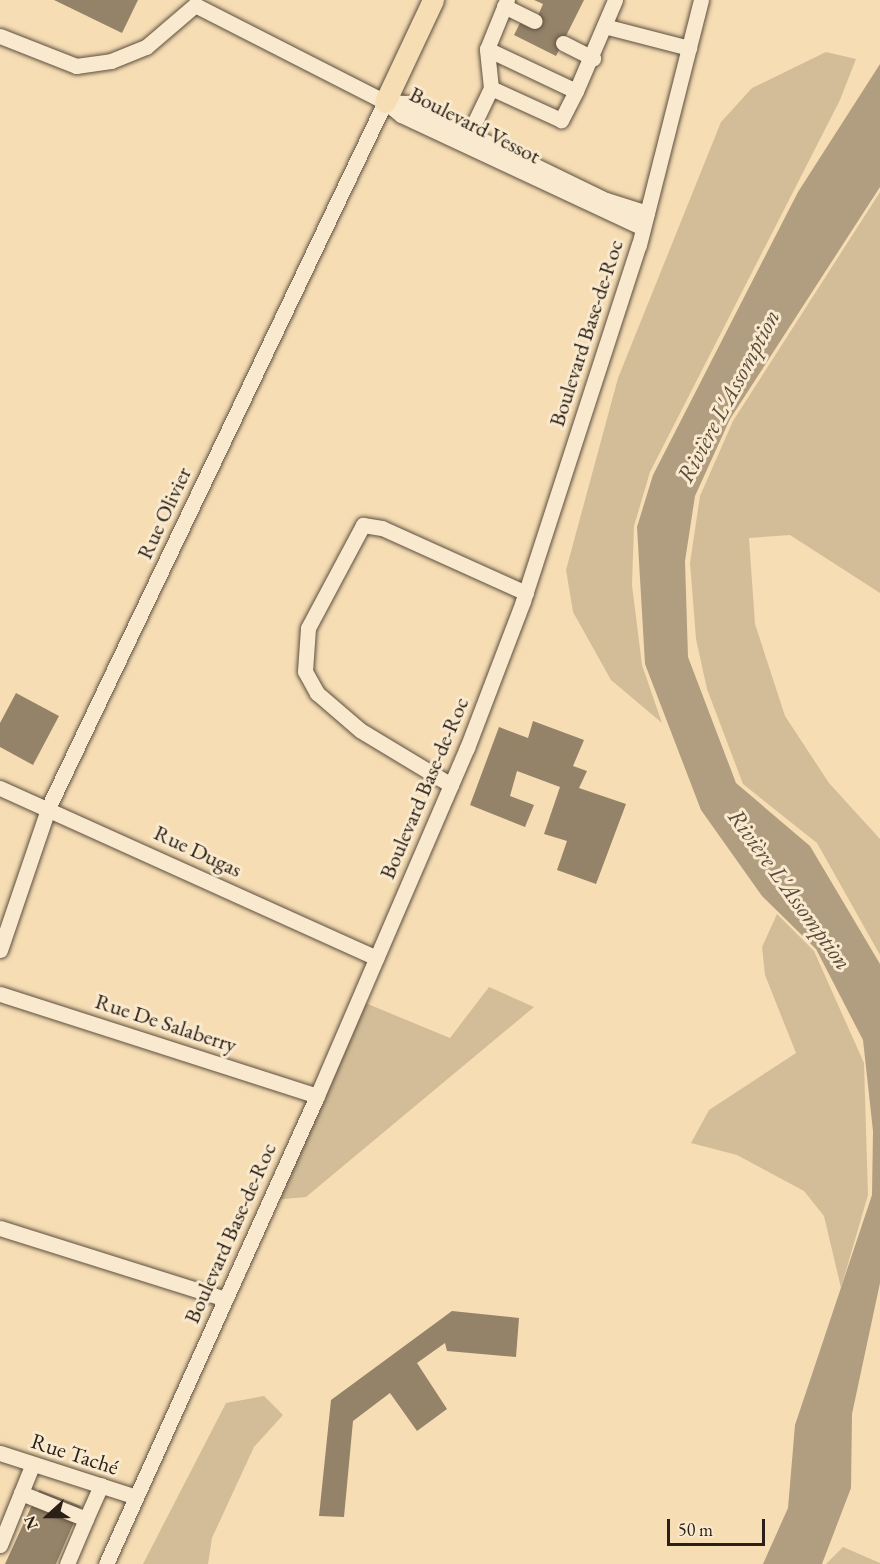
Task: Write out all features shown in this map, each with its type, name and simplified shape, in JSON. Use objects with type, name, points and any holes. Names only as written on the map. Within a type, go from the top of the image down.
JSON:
[{"type":"highway","points":[[385,102],[433,0]]},
{"type":"street","points":[[491,88],[561,120],[593,58],[615,0]]},
{"type":"street","name":"Boulevard Base-de-Roc","points":[[106,1564],[317,1096],[451,785],[526,593],[643,228],[701,0]]},
{"type":"street","points":[[0,36],[76,66],[111,61],[146,47],[196,2],[385,102]]},
{"type":"street","points":[[469,134],[491,88],[487,49],[506,3],[536,21]]},
{"type":"street","points":[[604,26],[689,48]]},
{"type":"street","points":[[563,43],[593,58]]},
{"type":"street","points":[[487,49],[576,91]]},
{"type":"street","name":"Boulevard Vessot","points":[[385,102],[406,103],[606,200],[647,213]]},
{"type":"street","name":"Boulevard Vessot","points":[[385,102],[401,116],[643,228]]},
{"type":"street","name":"Rue Olivier","points":[[0,950],[50,806],[385,102]]},
{"type":"street","points":[[451,785],[360,730],[317,693],[305,671],[308,628],[363,525],[382,528],[526,593]]},
{"type":"street","name":"Rue Dugas","points":[[0,788],[50,806],[376,958]]},
{"type":"street","name":"Rue De Salaberry","points":[[0,994],[317,1096]]},
{"type":"street","points":[[0,1228],[225,1299]]},
{"type":"street","name":"Rue Taché","points":[[0,1453],[136,1497]]},
{"type":"street","points":[[0,1545],[33,1464]]},
{"type":"street","points":[[67,1564],[101,1485]]},
{"type":"street","points":[[21,1493],[87,1519]]},
{"type":"shaded area","points":[[826,52],[856,59],[840,100],[650,472],[634,526],[632,585],[642,665],[662,723],[611,680],[573,612],[566,570],[618,378],[721,122],[752,88]]},
{"type":"shaded area","points":[[880,192],[880,593],[790,535],[749,538],[755,624],[785,716],[829,783],[880,839],[880,955],[817,843],[743,784],[707,689],[696,639],[690,563],[700,496],[733,421]]},
{"type":"shaded area","points":[[777,914],[814,951],[864,1063],[868,1195],[841,1288],[824,1216],[804,1191],[737,1155],[691,1143],[709,1110],[796,1053],[765,975],[762,947]]},
{"type":"shaded area","points":[[489,987],[534,1007],[306,1197],[274,1200],[363,1002],[450,1038]]},
{"type":"shaded area","points":[[264,1396],[283,1415],[254,1447],[212,1538],[208,1564],[143,1564],[226,1403]]},
{"type":"shaded area","points":[[843,1547],[880,1563],[880,1564],[826,1564]]},
{"type":"water","name":"Rivière L'Assomption","points":[[880,64],[880,187],[730,419],[695,496],[685,561],[688,657],[736,783],[810,846],[880,964],[880,1283],[852,1414],[851,1488],[822,1564],[763,1564],[788,1508],[795,1425],[872,1195],[873,1131],[863,1040],[816,949],[762,896],[701,810],[645,664],[637,527],[653,475],[798,192]]},
{"type":"building","points":[[54,0],[138,0],[122,33]]},
{"type":"building","points":[[534,0],[584,0],[556,56],[514,35],[520,23],[532,29],[543,4]]},
{"type":"building","points":[[16,693],[59,716],[33,765],[0,747],[0,723]]},
{"type":"building","points":[[533,721],[584,740],[573,766],[587,771],[579,788],[626,804],[596,884],[557,870],[567,841],[544,834],[560,787],[517,771],[510,796],[534,805],[525,827],[470,805],[499,727],[528,738]]},
{"type":"building","points":[[452,1311],[519,1318],[516,1357],[447,1351],[445,1343],[417,1363],[447,1409],[417,1431],[390,1393],[353,1421],[344,1517],[319,1516],[331,1400]]},
{"type":"building","points":[[39,1490],[81,1506],[56,1564],[5,1564]]}]
